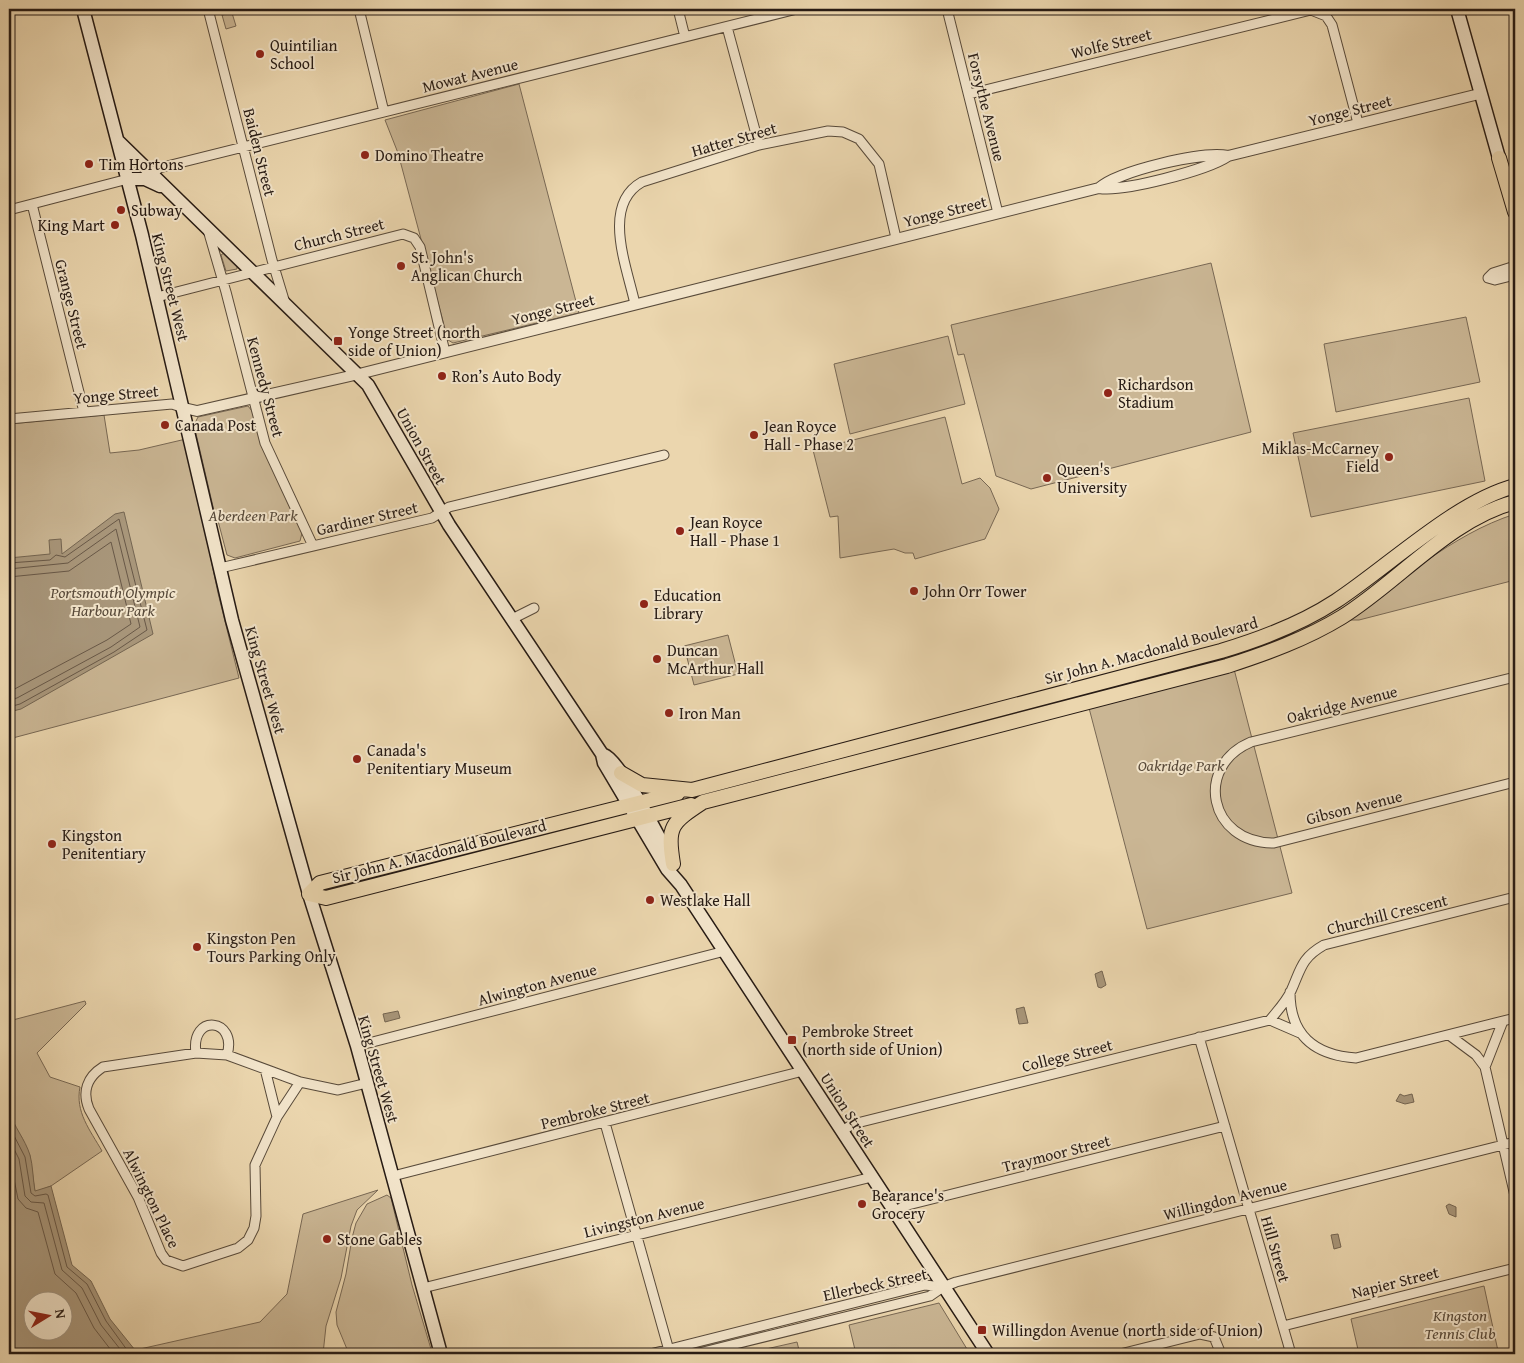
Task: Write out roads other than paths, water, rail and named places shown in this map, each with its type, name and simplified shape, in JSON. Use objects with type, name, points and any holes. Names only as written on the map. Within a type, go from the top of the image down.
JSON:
[{"type":"main road","name":"King Street West","points":[[83,9],[157,297],[236,636],[309,894],[357,1046],[440,1354]]},
{"type":"main road","points":[[1456,9],[1479,94],[1515,212]]},
{"type":"main road","name":"Union Street","points":[[118,141],[359,374],[376,397],[441,513],[602,754],[604,763],[634,804],[667,869],[681,885],[725,951],[988,1354]]},
{"type":"main road","name":"Union Street","points":[[128,179],[145,179],[169,191]]},
{"type":"main road","points":[[1500,490],[1515,482]]},
{"type":"main road","name":"Sir John A. Macdonald Boulevard","points":[[309,894],[320,883],[692,790],[1221,651],[1266,637],[1335,601],[1460,512],[1500,490],[1515,486]]},
{"type":"main road","name":"Sir John A. Macdonald Boulevard","points":[[309,894],[326,898],[822,772],[1273,652],[1310,635],[1343,616],[1454,533],[1480,516],[1515,502]]},
{"type":"main road","name":"Union Street","points":[[602,754],[609,757],[621,773],[634,804]]},
{"type":"main road","points":[[621,773],[642,786],[692,790]]},
{"type":"main road","points":[[673,864],[669,837],[671,832],[681,817],[703,802]]},
{"type":"main road","name":"Union Street","points":[[642,818],[673,864],[681,885]]},
{"type":"street","name":"Baiden Street","points":[[208,9],[285,302]]},
{"type":"street","points":[[359,9],[384,112]]},
{"type":"street","points":[[678,9],[685,37]]},
{"type":"street","name":"Mowat Avenue","points":[[152,174],[160,168],[797,9]]},
{"type":"street","name":"Forsythe Avenue","points":[[947,9],[998,213]]},
{"type":"street","name":"Wolfe Street","points":[[969,94],[1311,10],[1326,16],[1332,25],[1358,124]]},
{"type":"street","points":[[727,27],[760,145]]},
{"type":"street","name":"Yonge Street","points":[[9,420],[172,404],[197,411],[359,374],[1099,188],[1108,190],[1183,174],[1217,163],[1228,156],[1479,94]]},
{"type":"street","name":"Hatter Street","points":[[636,304],[618,220],[624,197],[633,187],[642,182],[760,145],[828,131],[843,132],[859,139],[879,164],[896,238]]},
{"type":"street","points":[[9,210],[128,179]]},
{"type":"street","name":"Grange Street","points":[[32,204],[84,412]]},
{"type":"street","name":"Kennedy Street","points":[[208,230],[265,444],[314,546]]},
{"type":"street","name":"Church Street","points":[[157,297],[403,234],[414,238],[420,247],[445,352]]},
{"type":"street","points":[[1515,266],[1492,273],[1488,278],[1495,280],[1515,275]]},
{"type":"street","name":"Gardiner Street","points":[[220,568],[432,518],[458,505],[664,455]]},
{"type":"street","points":[[512,619],[534,608]]},
{"type":"street","name":"Oakridge Avenue","points":[[1218,804],[1217,779],[1227,758],[1238,748],[1251,742],[1515,676]]},
{"type":"street","name":"Gibson Avenue","points":[[1218,804],[1228,827],[1238,834],[1256,843],[1274,842],[1515,782]]},
{"type":"street","name":"Churchill Crescent","points":[[1270,1020],[1290,991],[1300,966],[1311,953],[1324,945],[1515,897]]},
{"type":"street","name":"Alwington Avenue","points":[[357,1046],[725,951]]},
{"type":"street","name":"Churchill Crescent","points":[[1290,991],[1292,1015],[1300,1033]]},
{"type":"street","points":[[1270,1020],[1300,1033],[1318,1049],[1337,1057],[1356,1058],[1515,1018]]},
{"type":"street","name":"College Street","points":[[842,1131],[853,1124],[1270,1020]]},
{"type":"street","points":[[1485,1067],[1503,1021]]},
{"type":"street","points":[[196,1053],[195,1040],[198,1031],[206,1026],[215,1025],[223,1029],[228,1037],[227,1055]]},
{"type":"street","points":[[1449,1035],[1464,1044],[1485,1067],[1515,1196]]},
{"type":"street","name":"Hill Street","points":[[1199,1037],[1290,1354]]},
{"type":"street","name":"Alwington Place","points":[[300,1082],[277,1116],[255,1165],[256,1216],[254,1228],[248,1240],[238,1248],[193,1265],[183,1266],[166,1260],[156,1246],[138,1197],[89,1110],[85,1093],[91,1077],[102,1067],[196,1053],[227,1055],[300,1082],[338,1090],[367,1084]]},
{"type":"street","points":[[265,1069],[277,1116]]},
{"type":"street","name":"Pembroke Street","points":[[393,1176],[803,1071]]},
{"type":"street","points":[[605,1122],[670,1352]]},
{"type":"street","name":"Traymoor Street","points":[[895,1212],[904,1206],[1225,1126]]},
{"type":"street","name":"Willingdon Avenue","points":[[943,1287],[1515,1142]]},
{"type":"street","name":"Livingston Avenue","points":[[423,1288],[872,1177]]},
{"type":"street","name":"Napier Street","points":[[1282,1326],[1515,1268]]},
{"type":"street","name":"Ellerbeck Street","points":[[650,1354],[670,1352],[925,1285],[943,1287]]},
{"type":"street","name":"Ellerbeck Street","points":[[696,1354],[930,1296],[943,1287]]},
{"type":"street","points":[[1120,1354],[1200,1334],[1214,1338],[1221,1354]]},
{"type":"water","points":[[124,512],[153,634],[21,709],[9,712],[9,558],[50,554],[49,540],[61,539],[62,554],[115,514]]},
{"type":"water","points":[[1102,971],[1106,985],[1101,988],[1098,987],[1095,974]]},
{"type":"water","points":[[1024,1007],[1028,1023],[1019,1024],[1016,1009]]},
{"type":"water","points":[[398,1011],[400,1018],[385,1022],[383,1014]]},
{"type":"water","points":[[1400,1094],[1404,1096],[1412,1094],[1414,1102],[1405,1104],[1396,1101]]},
{"type":"water","points":[[9,1111],[30,1155],[35,1191],[51,1186],[72,1265],[91,1281],[110,1319],[135,1350],[135,1354],[9,1354]]},
{"type":"water","points":[[1449,1204],[1456,1207],[1456,1217],[1449,1214],[1446,1206]]},
{"type":"water","points":[[1338,1234],[1341,1247],[1334,1249],[1331,1235]]},
{"type":"place","name":"Quintilian School","points":[[260,54]]},
{"type":"place","name":"Domino Theatre","points":[[365,155]]},
{"type":"place","name":"Tim Hortons","points":[[89,164]]},
{"type":"place","name":"Subway","points":[[121,210]]},
{"type":"place","name":"King Mart","points":[[115,225]]},
{"type":"place","name":"St. John's Anglican Church","points":[[401,266]]},
{"type":"place","name":"Yonge Street (north side of Union)","points":[[338,341]]},
{"type":"place","name":"Ron’s Auto Body","points":[[442,376]]},
{"type":"place","name":"Richardson Stadium","points":[[1108,393]]},
{"type":"place","name":"Canada Post","points":[[165,425]]},
{"type":"place","name":"Jean Royce Hall - Phase 2","points":[[754,435]]},
{"type":"place","name":"Miklas-McCarney Field","points":[[1389,457]]},
{"type":"place","name":"Queen's University","points":[[1047,478]]},
{"type":"place","name":"Jean Royce Hall - Phase 1","points":[[680,531]]},
{"type":"place","name":"John Orr Tower","points":[[914,591]]},
{"type":"place","name":"Education Library","points":[[644,604]]},
{"type":"place","name":"Duncan McArthur Hall","points":[[657,659]]},
{"type":"place","name":"Iron Man","points":[[669,713]]},
{"type":"place","name":"Canada's Penitentiary Museum","points":[[357,759]]},
{"type":"place","name":"Kingston Penitentiary","points":[[52,844]]},
{"type":"place","name":"Westlake Hall","points":[[650,900]]},
{"type":"place","name":"Kingston Pen Tours Parking Only","points":[[197,947]]},
{"type":"place","name":"Pembroke Street (north side of Union)","points":[[792,1040]]},
{"type":"place","name":"Bearance's Grocery","points":[[862,1204]]},
{"type":"place","name":"Stone Gables","points":[[327,1239]]},
{"type":"place","name":"Willingdon Avenue (north side of Union)","points":[[982,1330]]},
{"type":"park label","name":"Aberdeen Park","points":[[253,515]]},
{"type":"park label","name":"Portsmouth Olympic Harbour Park","points":[[113,601]]},
{"type":"park label","name":"Oakridge Park","points":[[1181,765]]},
{"type":"park label","name":"Kingston Tennis Club","points":[[1460,1324]]}]
